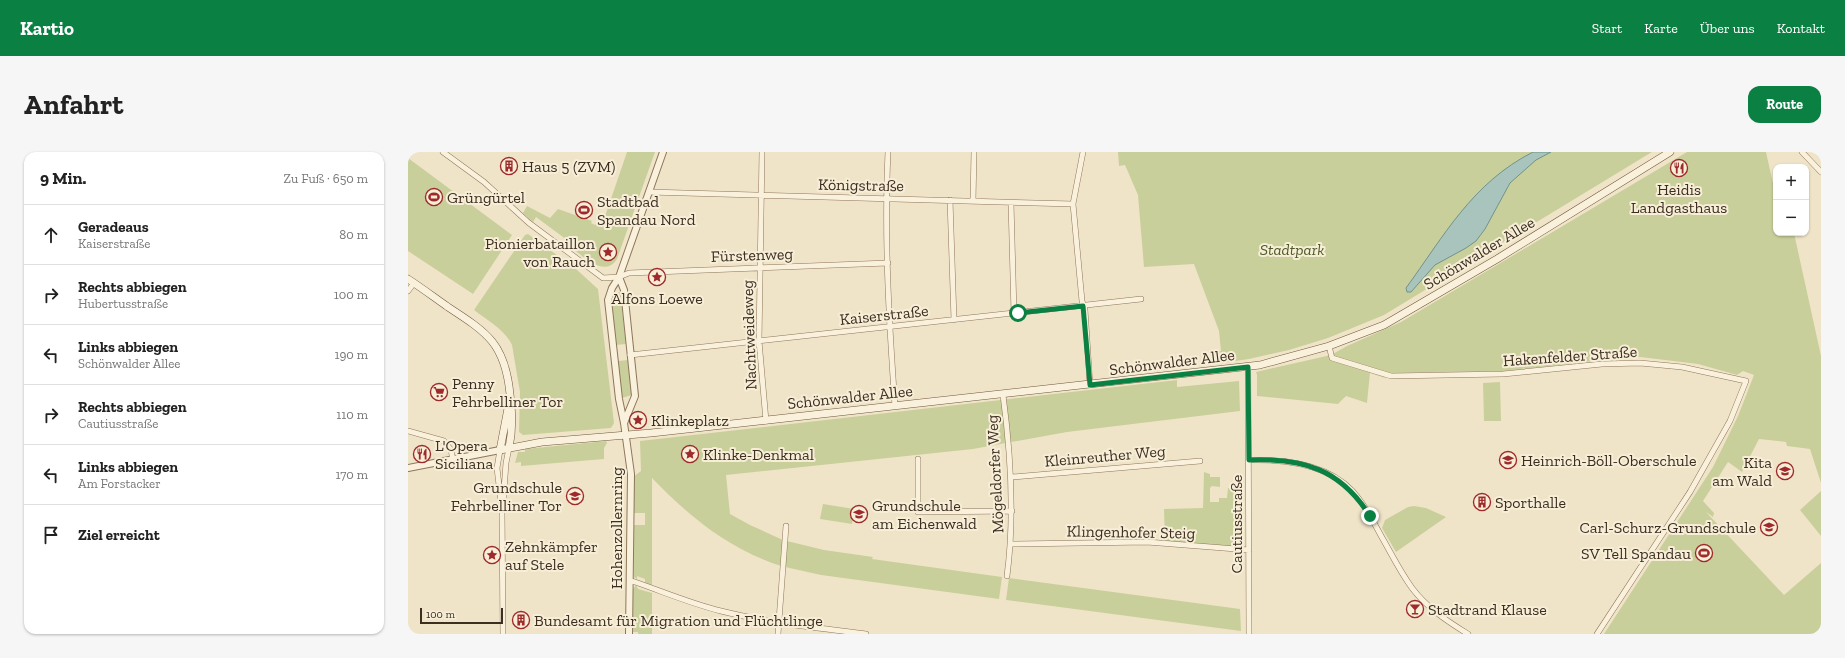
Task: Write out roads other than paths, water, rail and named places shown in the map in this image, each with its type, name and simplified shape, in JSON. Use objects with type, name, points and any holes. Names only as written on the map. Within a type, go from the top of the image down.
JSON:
[{"type":"main road","name":"Schönwalder Allee","points":[[500,450],[542,442],[626,436],[1248,367],[1295,357],[1384,325],[1670,152]]},
{"type":"main road","points":[[411,281],[488,335],[503,359],[513,426],[509,448]]},
{"type":"main road","points":[[500,450],[510,398]]},
{"type":"street","points":[[443,152],[484,182],[529,223],[603,278],[619,277],[624,290],[635,396],[624,422]]},
{"type":"street","name":"Hohenzollernring","points":[[629,634],[631,474],[624,422],[619,400],[608,300],[612,288],[619,277],[663,152]]},
{"type":"street","name":"Nachtweideweg","points":[[762,152],[759,341],[766,420]]},
{"type":"street","points":[[888,152],[887,199],[889,327],[895,406]]},
{"type":"street","points":[[973,201],[974,152]]},
{"type":"street","points":[[1083,152],[1073,204],[1090,385]]},
{"type":"street","points":[[1802,152],[1821,172]]},
{"type":"street","name":"Königstraße","points":[[649,192],[1073,204]]},
{"type":"street","points":[[950,200],[954,320]]},
{"type":"street","points":[[1011,203],[1014,313]]},
{"type":"street","name":"Fürstenweg","points":[[619,277],[629,273],[888,263]]},
{"type":"street","points":[[408,291],[411,281]]},
{"type":"street","name":"Kaiserstraße","points":[[630,355],[1141,299]]},
{"type":"street","name":"Hakenfelder Straße","points":[[1329,346],[1332,358],[1392,376],[1503,374],[1602,364],[1640,363],[1682,367],[1746,381],[1730,421],[1690,492],[1597,634]]},
{"type":"street","name":"Cautiusstraße","points":[[1248,367],[1249,634]]},
{"type":"street","name":"Mögeldorfer Weg","points":[[1003,395],[1012,477],[1012,544],[1007,576]]},
{"type":"street","points":[[408,431],[444,441],[452,450],[453,460]]},
{"type":"street","points":[[503,634],[502,511],[506,463],[509,448]]},
{"type":"street","points":[[408,468],[500,450],[497,464],[497,481],[502,511]]},
{"type":"street","points":[[918,459],[918,512],[1012,511]]},
{"type":"street","points":[[1249,460],[1289,462],[1308,466],[1333,476],[1348,487],[1359,499],[1370,516],[1412,588],[1432,609],[1468,634]]},
{"type":"street","name":"Kleinreuther Weg","points":[[1012,477],[1200,461]]},
{"type":"street","points":[[778,634],[786,526]]},
{"type":"street","name":"Klingenhofer Steig","points":[[1012,544],[1148,542],[1249,550]]},
{"type":"street","points":[[630,582],[635,582],[674,597],[722,611],[778,622],[866,634]]},
{"type":"water","points":[[1533,152],[1551,152],[1536,160],[1510,183],[1485,229],[1476,241],[1435,265],[1411,292],[1407,292],[1406,288],[1433,249],[1476,195],[1493,179]]},
{"type":"place","name":"Haus 5 (ZVM)","points":[[509,166]]},
{"type":"place","name":"Heidis Landgasthaus","points":[[1679,168]]},
{"type":"place","name":"Grüngürtel","points":[[434,197]]},
{"type":"place","name":"Stadtbad Spandau Nord","points":[[584,210]]},
{"type":"place","name":"Pionierbataillon von Rauch","points":[[608,252]]},
{"type":"place","name":"Alfons Loewe","points":[[657,277]]},
{"type":"place","name":"Penny Fehrbelliner Tor","points":[[439,392]]},
{"type":"place","name":"Klinkeplatz","points":[[638,420]]},
{"type":"place","name":"L'Opera Siciliana","points":[[422,454]]},
{"type":"place","name":"Klinke-Denkmal","points":[[690,454]]},
{"type":"place","name":"Heinrich-Böll-Oberschule","points":[[1508,460]]},
{"type":"place","name":"Kita am Wald","points":[[1785,471]]},
{"type":"place","name":"Grundschule Fehrbelliner Tor","points":[[575,496]]},
{"type":"place","name":"Sporthalle","points":[[1482,502]]},
{"type":"place","name":"Grundschule am Eichenwald","points":[[859,514]]},
{"type":"place","name":"Carl-Schurz-Grundschule","points":[[1769,527]]},
{"type":"place","name":"SV Tell Spandau","points":[[1704,553]]},
{"type":"place","name":"Zehnkämpfer auf Stele","points":[[492,555]]},
{"type":"place","name":"Stadtrand Klause","points":[[1415,609]]},
{"type":"place","name":"Bundesamt für Migration und Flüchtlinge","points":[[521,620]]},
{"type":"park label","name":"Stadtpark","points":[[1292,249]]}]
